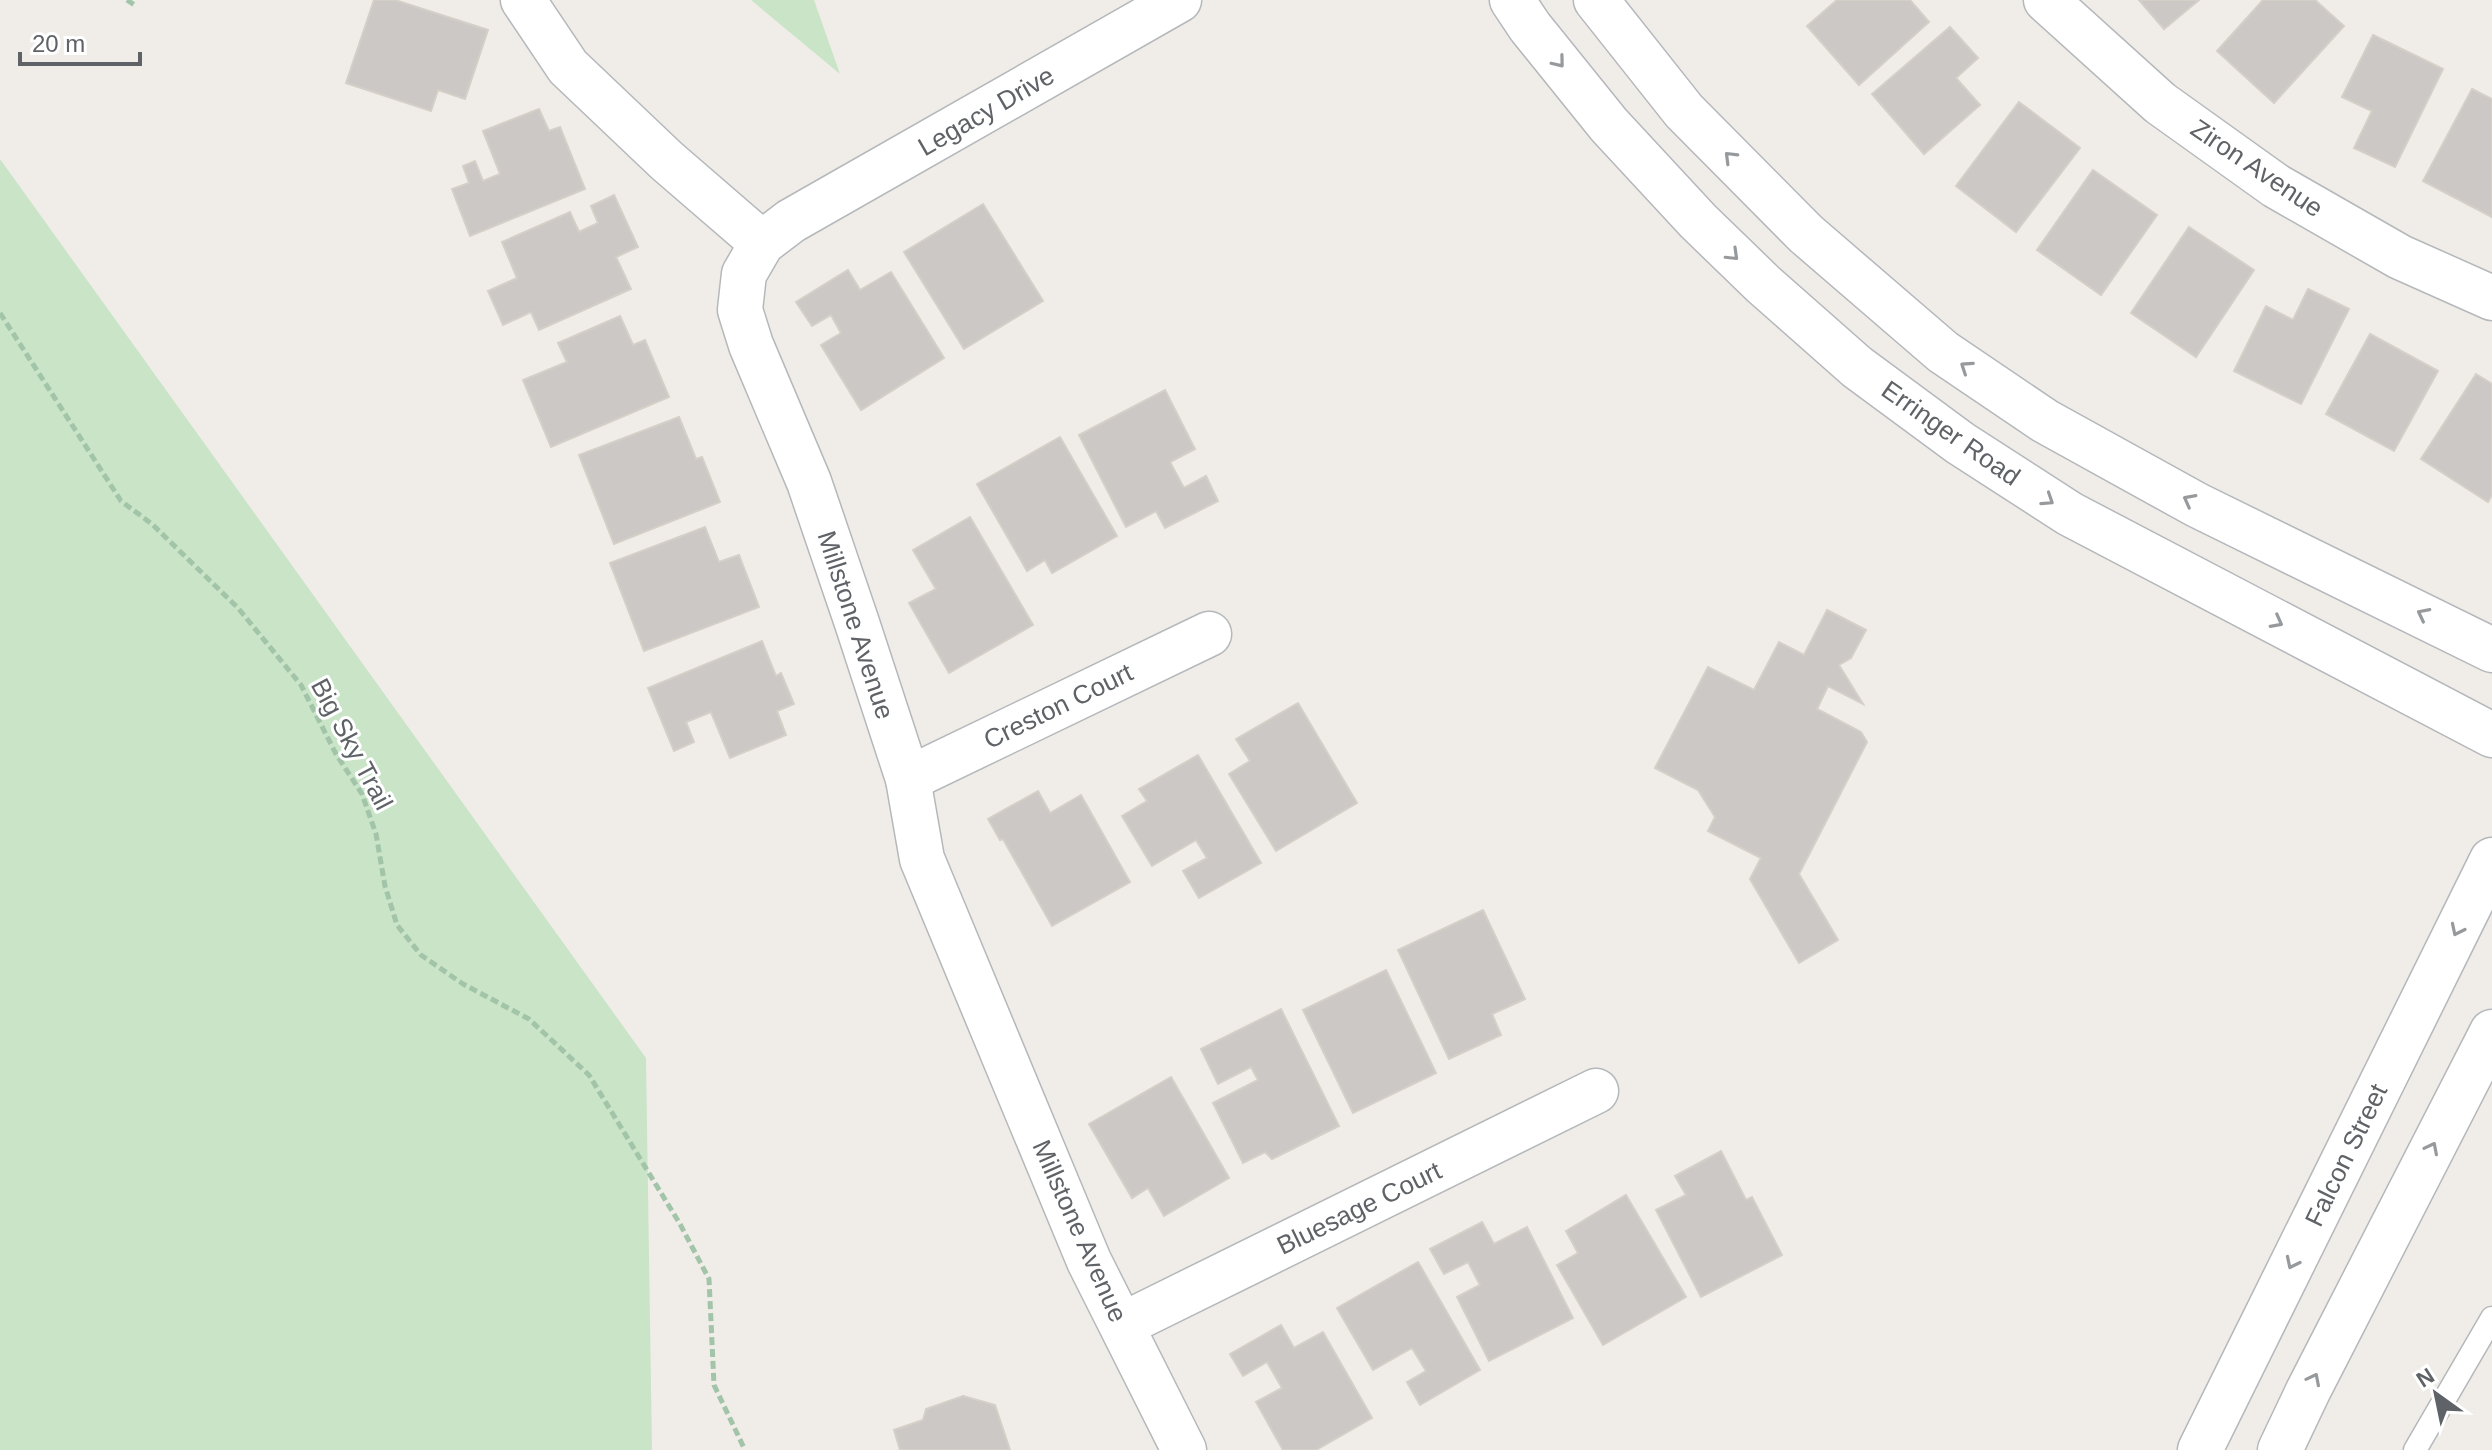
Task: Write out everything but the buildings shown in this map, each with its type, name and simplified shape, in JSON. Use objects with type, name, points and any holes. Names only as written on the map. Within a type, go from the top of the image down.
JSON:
[{"type":"street","points":[[523,0],[568,67],[667,161],[824,204],[1180,0]]},
{"type":"street","name":"Erringer Road","points":[[1512,0],[1609,125],[1698,221],[1763,284],[1857,367],[1960,443],[2070,514],[2492,735]]},
{"type":"street","points":[[1596,0],[1684,111],[1806,234],[1943,352],[2045,421],[2197,505],[2492,650]]},
{"type":"street","name":"Ziron Avenue","points":[[2046,0],[2160,103],[2276,186],[2400,257],[2492,298]]},
{"type":"street","name":"Millstone Avenue","points":[[824,204],[744,274],[740,310],[751,345],[809,482],[908,779],[922,859],[1089,1261],[1184,1450]]},
{"type":"street","name":"Creston Court","points":[[908,779],[1209,634]]},
{"type":"street","name":"Falcon Street","points":[[2200,1450],[2492,860]]},
{"type":"street","points":[[2280,1450],[2492,1032]]},
{"type":"street","name":"Bluesage Court","points":[[1122,1325],[1596,1091]]},
{"type":"lane","points":[[2415,1450],[2492,1318]]},
{"type":"path","points":[[127,0],[136,6]]},
{"type":"path","name":"Big Sky Trail","points":[[0,313],[121,501],[152,524],[238,608],[301,685],[336,754],[362,794],[376,834],[385,886],[397,925],[421,955],[463,984],[529,1019],[589,1075],[680,1224],[709,1279],[714,1385],[745,1450]]},
{"type":"green space","points":[[751,0],[814,0],[840,74]]},
{"type":"green space","points":[[0,159],[646,1058],[652,1450],[0,1450]]}]
